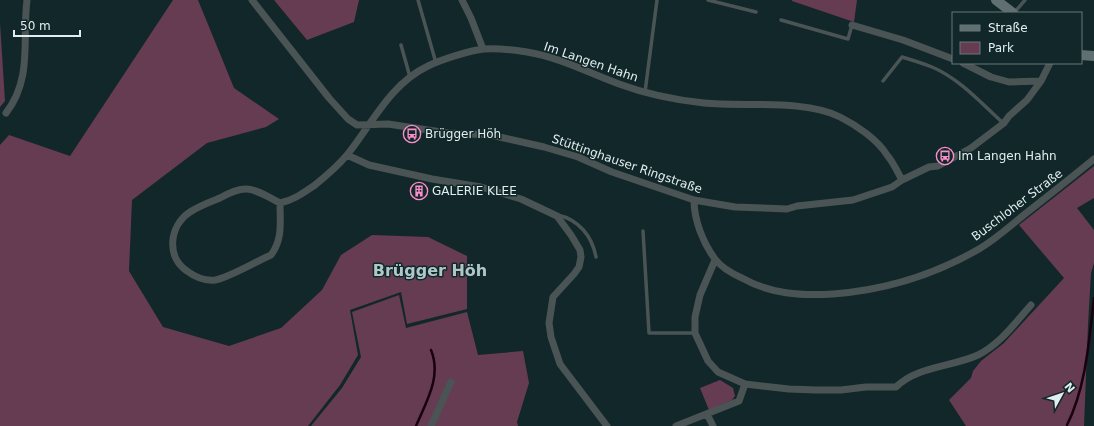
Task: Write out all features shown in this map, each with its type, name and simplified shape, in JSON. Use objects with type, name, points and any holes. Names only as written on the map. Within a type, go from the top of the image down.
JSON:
[{"type":"street","points":[[6,113],[11,106],[19,88],[25,64],[27,0]]},
{"type":"street","name":"Stüttinghauser Ringstraße","points":[[252,0],[329,98],[348,119],[357,125],[388,124],[448,133],[491,136],[544,147],[694,200],[735,207],[787,209],[797,206],[852,200],[892,187],[902,180],[929,167],[938,166],[947,162],[988,138],[1004,124],[1009,116],[1027,100],[1041,81],[1050,64]]},
{"type":"street","points":[[462,0],[472,18],[483,49]]},
{"type":"street","points":[[996,0],[1012,12]]},
{"type":"street","points":[[852,25],[903,40],[952,59]]},
{"type":"street","name":"Im Langen Hahn","points":[[280,203],[290,201],[303,194],[332,171],[347,155],[377,112],[410,77],[436,62],[483,49],[527,52],[557,59],[622,85],[662,98],[704,103],[763,104],[816,109],[839,116],[863,131],[887,154],[902,180]]},
{"type":"street","points":[[1082,55],[1094,56]]},
{"type":"street","points":[[965,64],[991,77],[1009,82],[1041,81]]},
{"type":"street","points":[[347,155],[369,165],[481,187],[521,199],[554,215],[571,234],[580,250],[581,257],[579,267],[553,297],[549,323],[551,337],[560,364],[607,426]]},
{"type":"street","name":"Buschloher Straße","points":[[694,200],[694,214],[699,228],[715,260],[734,274],[759,287],[799,295],[864,291],[908,281],[979,249],[1003,232],[1094,159]]},
{"type":"street","points":[[246,189],[260,193],[280,203],[281,235],[277,247],[271,255],[216,280],[202,279],[190,274],[180,267],[174,256],[173,234],[179,223],[189,213],[207,203],[246,189]]},
{"type":"street","points":[[715,260],[700,295],[695,317],[694,333],[701,350],[712,367],[728,378],[745,384],[816,390],[896,387],[906,377],[977,355],[1003,338],[1031,305]]},
{"type":"street","points":[[431,426],[451,382]]},
{"type":"street","points":[[676,426],[739,401],[745,384]]},
{"type":"street","points":[[707,414],[713,426]]},
{"type":"lane","points":[[418,0],[436,62]]},
{"type":"lane","name":"Im Langen Hahn","points":[[645,92],[657,0]]},
{"type":"lane","points":[[708,0],[756,12]]},
{"type":"lane","points":[[1014,12],[1025,0]]},
{"type":"lane","points":[[781,20],[848,40],[852,25]]},
{"type":"lane","points":[[401,45],[410,77]]},
{"type":"lane","points":[[883,81],[902,57],[932,67],[947,75],[965,89],[1004,124]]},
{"type":"lane","points":[[554,215],[564,217],[580,226],[591,240],[596,257]]},
{"type":"lane","points":[[643,231],[649,333],[694,333]]},
{"type":"green space","points":[[173,0],[198,0],[234,88],[279,119],[266,127],[207,143],[132,200],[129,271],[163,327],[229,346],[281,328],[322,290],[341,255],[372,235],[428,237],[467,256],[467,309],[407,324],[401,292],[350,310],[358,355],[340,385],[308,426],[0,426],[0,145],[9,135],[70,156]]},
{"type":"green space","points":[[274,0],[359,0],[354,22],[307,40]]},
{"type":"green space","points":[[857,0],[854,22],[792,1]]},
{"type":"green space","points":[[0,23],[5,101],[0,107]]},
{"type":"green space","points":[[1094,166],[1094,198],[1077,208],[1094,230],[1094,263],[1091,273],[1084,426],[966,426],[949,400],[971,378],[973,371],[981,361],[1004,343],[1064,278],[1019,225]]},
{"type":"green space","points":[[399,295],[406,328],[467,312],[478,355],[523,351],[529,383],[517,422],[518,426],[311,426],[342,388],[361,357],[352,312]]},
{"type":"green space","points":[[720,380],[733,388],[735,396],[732,400],[709,410],[700,388]]},
{"type":"waterway","points":[[1067,425],[1079,395],[1083,379],[1094,298]]},
{"type":"waterway","points":[[416,426],[428,399],[434,380],[435,370],[431,350]]},
{"type":"place","name":"Brügger Höh","points":[[412,134]]},
{"type":"place","name":"Im Langen Hahn","points":[[945,156]]},
{"type":"place","name":"GALERIE KLEE","points":[[419,191]]},
{"type":"district","name":"Brügger Höh","points":[[430,270]]}]
